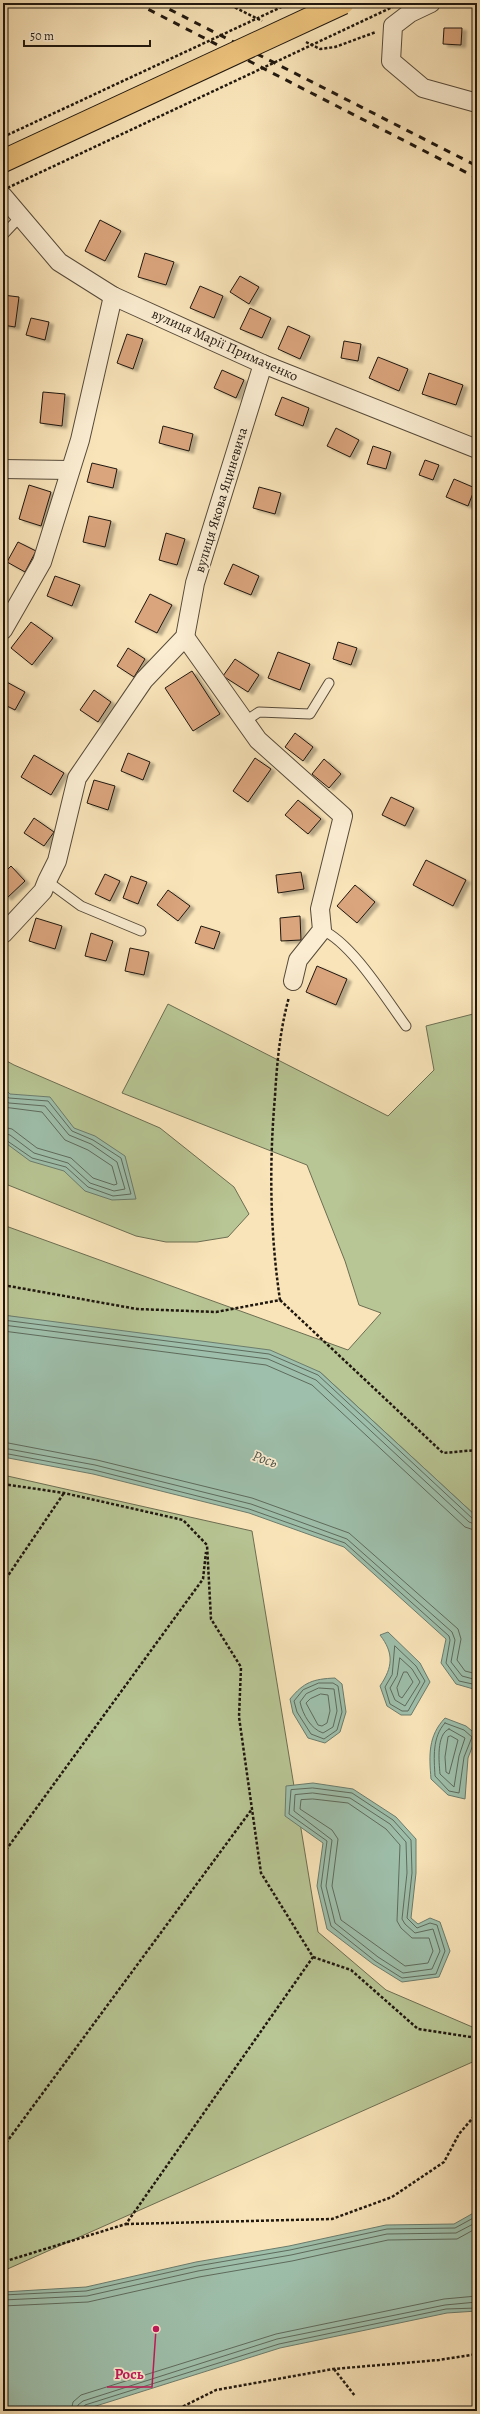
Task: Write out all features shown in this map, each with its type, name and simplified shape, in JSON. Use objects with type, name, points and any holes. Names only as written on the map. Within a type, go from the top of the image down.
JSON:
[{"type":"main road","points":[[3,161],[342,3]]},
{"type":"street","points":[[431,3],[410,13],[393,26],[391,60],[423,88],[477,103]]},
{"type":"street","name":"вулиця Марії Примаченко","points":[[3,196],[59,262],[113,296],[262,364],[477,449]]},
{"type":"street","points":[[3,630],[42,562],[69,470],[80,440],[113,296]]},
{"type":"street","name":"вулиця Якова Яциневича","points":[[185,637],[194,583],[262,364]]},
{"type":"street","points":[[3,469],[69,470]]},
{"type":"street","points":[[3,934],[43,891],[57,861],[77,778],[144,680],[185,637],[258,740],[343,816],[320,909],[322,930],[298,960],[293,981]]},
{"type":"lane","points":[[3,235],[20,217]]},
{"type":"lane","points":[[244,722],[259,712],[310,714],[329,683]]},
{"type":"lane","points":[[47,881],[81,906],[141,931]]},
{"type":"lane","points":[[322,930],[334,935],[354,957],[406,1026]]},
{"type":"path","points":[[3,137],[290,3]]},
{"type":"path","points":[[3,190],[401,3]]},
{"type":"path","points":[[293,981],[280,1030],[272,1131],[270,1200],[274,1259],[280,1300],[443,1453],[477,1450]]},
{"type":"path","points":[[3,1285],[137,1309],[216,1312],[280,1300]]},
{"type":"path","points":[[3,1484],[64,1493],[183,1520],[207,1545],[211,1619],[241,1667],[239,1717],[260,1873],[313,1957],[351,1970],[418,2029],[477,2038]]},
{"type":"path","points":[[3,1583],[64,1493]]},
{"type":"path","points":[[3,1854],[203,1579],[207,1545]]},
{"type":"path","points":[[3,2147],[252,1810]]},
{"type":"path","points":[[126,2224],[313,1957]]},
{"type":"path","points":[[3,2262],[126,2224],[332,2219],[392,2197],[444,2162],[459,2134],[477,2113]]},
{"type":"path","points":[[174,2411],[216,2390],[333,2369],[438,2360],[477,2354]]},
{"type":"path","points":[[333,2369],[355,2396]]},
{"type":"shaded area","points":[[168,1004],[388,1116],[434,1070],[426,1026],[477,1013],[477,1517],[320,1372],[3,1315],[3,1225],[348,1350],[381,1313],[359,1305],[345,1261],[307,1165],[122,1093]]},
{"type":"shaded area","points":[[3,1059],[160,1128],[234,1187],[249,1214],[228,1237],[197,1242],[166,1242],[136,1236],[3,1183]]},
{"type":"shaded area","points":[[3,1475],[252,1531],[318,1932],[386,1990],[477,2029],[477,2060],[3,2271]]},
{"type":"water","points":[[3,1087],[10,1094],[50,1097],[74,1128],[95,1136],[125,1156],[136,1199],[112,1200],[85,1191],[64,1171],[30,1161],[3,1141]]},
{"type":"water","points":[[3,1315],[270,1350],[320,1372],[477,1517],[477,1690],[456,1684],[441,1663],[446,1639],[344,1547],[249,1513],[93,1474],[3,1457]]},
{"type":"water","points":[[388,1632],[420,1663],[430,1682],[411,1715],[401,1715],[387,1706],[380,1686],[387,1673],[390,1654],[380,1635]]},
{"type":"water","points":[[335,1678],[342,1684],[346,1712],[340,1732],[325,1743],[308,1738],[293,1713],[290,1699],[295,1693],[310,1682],[321,1679]]},
{"type":"water","points":[[445,1718],[466,1726],[477,1735],[477,1742],[474,1742],[468,1758],[465,1799],[448,1795],[431,1779],[431,1746],[435,1732]]},
{"type":"water","points":[[313,1783],[353,1789],[396,1817],[416,1839],[416,1873],[411,1918],[418,1924],[430,1918],[440,1922],[450,1951],[439,1977],[402,1982],[373,1964],[327,1929],[317,1886],[323,1843],[285,1816],[286,1786]]},
{"type":"water","points":[[477,2211],[477,2311],[447,2313],[280,2348],[80,2411],[3,2411],[3,2292],[86,2287],[196,2262],[289,2246],[386,2225],[454,2224]]},
{"type":"building","points":[[444,28],[462,28],[461,45],[443,44]]},
{"type":"building","points":[[100,220],[121,231],[105,261],[85,251]]},
{"type":"building","points":[[145,253],[174,262],[166,285],[138,277]]},
{"type":"building","points":[[240,276],[259,287],[249,304],[230,292]]},
{"type":"building","points":[[200,286],[223,296],[214,318],[190,308]]},
{"type":"building","points":[[3,295],[19,297],[15,327],[3,325]]},
{"type":"building","points":[[250,308],[271,318],[262,338],[240,329]]},
{"type":"building","points":[[31,318],[49,322],[45,340],[26,335]]},
{"type":"building","points":[[288,326],[310,336],[300,359],[278,349]]},
{"type":"building","points":[[127,334],[143,339],[133,369],[117,363]]},
{"type":"building","points":[[344,341],[361,344],[358,361],[341,358]]},
{"type":"building","points":[[378,357],[408,369],[399,391],[369,378]]},
{"type":"building","points":[[222,370],[244,380],[236,398],[214,388]]},
{"type":"building","points":[[429,373],[463,385],[456,405],[422,394]]},
{"type":"building","points":[[43,392],[65,394],[62,426],[40,423]]},
{"type":"building","points":[[282,397],[309,408],[303,426],[275,415]]},
{"type":"building","points":[[163,426],[193,434],[189,451],[159,443]]},
{"type":"building","points":[[336,428],[359,440],[350,457],[327,446]]},
{"type":"building","points":[[373,446],[391,452],[386,469],[367,464]]},
{"type":"building","points":[[425,460],[439,465],[433,480],[419,475]]},
{"type":"building","points":[[92,463],[117,469],[113,488],[87,482]]},
{"type":"building","points":[[454,479],[475,488],[468,506],[446,497]]},
{"type":"building","points":[[29,485],[51,492],[41,526],[19,519]]},
{"type":"building","points":[[259,487],[281,493],[275,514],[253,508]]},
{"type":"building","points":[[89,516],[111,521],[105,547],[83,542]]},
{"type":"building","points":[[166,533],[185,539],[177,565],[159,560]]},
{"type":"building","points":[[18,542],[36,551],[25,572],[7,562]]},
{"type":"building","points":[[233,564],[259,576],[251,595],[224,584]]},
{"type":"building","points":[[55,576],[80,585],[72,606],[47,596]]},
{"type":"building","points":[[150,594],[172,605],[157,633],[135,622]]},
{"type":"building","points":[[31,622],[53,638],[32,665],[11,648]]},
{"type":"building","points":[[338,642],[357,648],[351,665],[333,659]]},
{"type":"building","points":[[128,648],[145,659],[134,677],[117,666]]},
{"type":"building","points":[[278,652],[310,664],[300,690],[268,678]]},
{"type":"building","points":[[235,659],[259,675],[248,692],[223,676]]},
{"type":"building","points":[[192,671],[220,714],[193,731],[165,688]]},
{"type":"building","points":[[3,680],[25,692],[15,710],[3,704]]},
{"type":"building","points":[[94,690],[111,702],[98,722],[80,710]]},
{"type":"building","points":[[295,733],[313,747],[303,761],[285,747]]},
{"type":"building","points":[[128,753],[150,762],[143,780],[121,771]]},
{"type":"building","points":[[34,755],[64,773],[51,795],[21,777]]},
{"type":"building","points":[[255,758],[271,769],[248,802],[233,791]]},
{"type":"building","points":[[324,759],[341,774],[329,788],[312,774]]},
{"type":"building","points":[[94,780],[115,786],[108,810],[87,803]]},
{"type":"building","points":[[391,797],[414,808],[405,826],[382,815]]},
{"type":"building","points":[[298,800],[321,819],[308,834],[285,815]]},
{"type":"building","points":[[34,818],[54,832],[44,846],[24,833]]},
{"type":"building","points":[[426,860],[466,880],[453,906],[413,885]]},
{"type":"building","points":[[11,866],[25,881],[7,898],[3,894],[3,874]]},
{"type":"building","points":[[301,872],[304,889],[278,893],[276,875]]},
{"type":"building","points":[[105,874],[120,881],[110,901],[95,894]]},
{"type":"building","points":[[131,876],[147,882],[138,904],[123,898]]},
{"type":"building","points":[[355,885],[375,902],[357,923],[337,906]]},
{"type":"building","points":[[168,890],[190,906],[178,921],[157,905]]},
{"type":"building","points":[[300,916],[301,940],[281,941],[280,918]]},
{"type":"building","points":[[36,918],[62,926],[55,949],[29,941]]},
{"type":"building","points":[[201,926],[220,932],[214,949],[195,943]]},
{"type":"building","points":[[91,933],[113,941],[106,961],[85,956]]},
{"type":"building","points":[[130,948],[149,952],[144,975],[125,971]]},
{"type":"building","points":[[317,966],[347,979],[336,1005],[306,992]]},
{"type":"railway","points":[[136,3],[477,178]]},
{"type":"railway","points":[[157,3],[477,166]]},
{"type":"place","name":"Рось","points":[[156,2329]]}]
